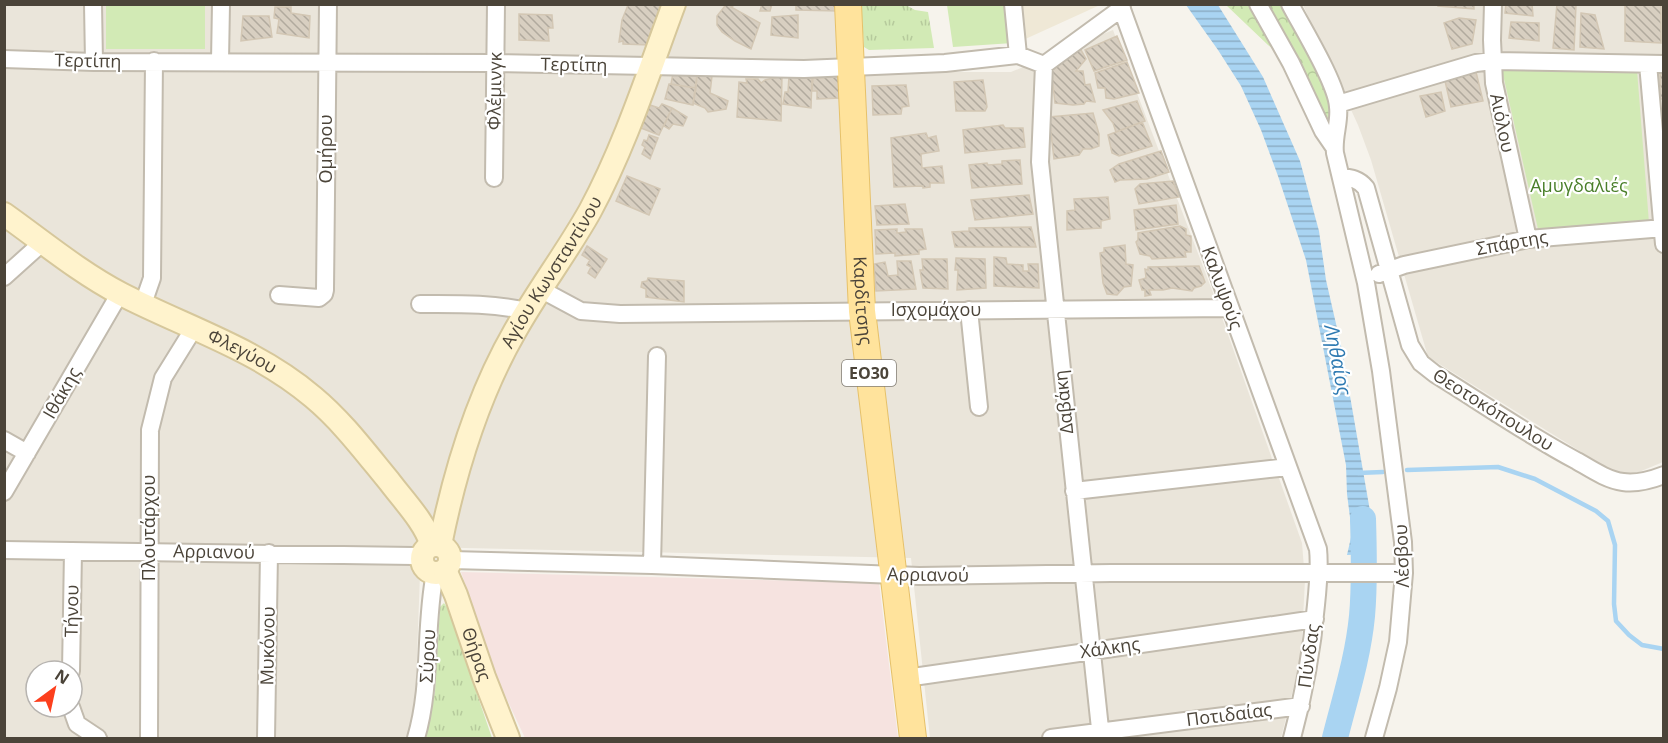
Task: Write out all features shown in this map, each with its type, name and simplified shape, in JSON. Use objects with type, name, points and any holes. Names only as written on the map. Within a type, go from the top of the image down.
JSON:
[{"type":"main road","name":"Καρδίτσης","points":[[848,4],[862,311],[913,738]]},
{"type":"street","points":[[93,4],[93,62]]},
{"type":"street","points":[[220,61],[221,4]]},
{"type":"street","name":"Ομήρου","points":[[279,295],[319,298],[324,294],[328,4]]},
{"type":"street","name":"Φλέμινγκ","points":[[494,178],[496,4]]},
{"type":"street","name":"Αγίου Κωνσταντίνου","points":[[438,558],[453,483],[475,417],[494,372],[527,311],[595,200],[609,171],[674,4]]},
{"type":"street","points":[[1013,4],[1018,55]]},
{"type":"street","points":[[1258,4],[1291,63],[1323,131],[1334,147]]},
{"type":"street","points":[[1290,4],[1327,76],[1338,104],[1334,147]]},
{"type":"street","name":"Αιόλου","points":[[1493,4],[1492,61],[1495,91],[1528,239]]},
{"type":"street","points":[[1044,65],[1121,6]]},
{"type":"street","name":"Καλυψούς","points":[[1121,6],[1229,308],[1316,541],[1319,572]]},
{"type":"street","name":"Τερτίπη","points":[[4,59],[93,62],[496,63],[851,68],[945,63],[1018,55],[1044,65]]},
{"type":"street","points":[[143,304],[152,278],[154,61]]},
{"type":"street","points":[[1338,104],[1476,63],[1492,61],[1656,64],[1663,233]]},
{"type":"street","name":"Δαβάκη","points":[[1044,65],[1040,162],[1100,735]]},
{"type":"street","name":"Λέσβου","points":[[1334,147],[1366,283],[1381,371],[1402,530],[1402,573],[1395,657],[1374,738]]},
{"type":"street","name":"Θεοτοκόπουλου","points":[[1341,177],[1354,178],[1363,183],[1366,188],[1410,345],[1418,360],[1430,371],[1551,447],[1601,474],[1615,480],[1632,483],[1644,482],[1664,475]]},
{"type":"street","name":"Φλεγύου","points":[[4,214],[120,294],[260,361],[312,396],[363,450],[418,520],[429,535],[438,558]]},
{"type":"street","name":"Σπάρτης","points":[[1366,283],[1389,269],[1528,239],[1663,233]]},
{"type":"street","points":[[4,277],[43,242]]},
{"type":"street","name":"Ισχομάχου","points":[[540,289],[581,311],[592,313],[1229,308]]},
{"type":"street","name":"Ιθάκης","points":[[4,492],[120,294]]},
{"type":"street","points":[[420,304],[465,304],[527,311]]},
{"type":"street","points":[[969,310],[979,407]]},
{"type":"street","name":"Πλουτάρχου","points":[[148,738],[149,442],[152,416],[163,378],[194,328]]},
{"type":"street","points":[[652,565],[657,356]]},
{"type":"street","points":[[4,440],[27,453]]},
{"type":"street","points":[[1074,491],[1288,467]]},
{"type":"street","name":"Αρριανού","points":[[4,550],[414,556],[919,576],[1402,573]]},
{"type":"street","name":"Τήνου","points":[[71,659],[73,551]]},
{"type":"street","name":"Μυκόνου","points":[[266,738],[269,553]]},
{"type":"street","name":"Σύρου","points":[[416,738],[425,703],[430,616],[438,558]]},
{"type":"street","name":"Θήρας","points":[[438,558],[456,595],[508,738]]},
{"type":"street","name":"Πύνδας","points":[[1292,738],[1308,671],[1319,572]]},
{"type":"street","name":"Χάλκης","points":[[906,678],[1315,619]]},
{"type":"street","name":"Ποτιδαίας","points":[[1051,738],[1100,735],[1300,706]]},
{"type":"street","points":[[75,719],[77,724],[98,738]]},
{"type":"shaded area","points":[[4,5],[839,5],[845,72],[1011,72],[1113,30],[1215,298],[1302,543],[1305,580],[1301,657],[1281,738],[930,738],[911,558],[421,547],[415,711],[408,738],[5,738]]},
{"type":"shaded area","points":[[1017,5],[1100,5],[1021,41]]},
{"type":"shaded area","points":[[1303,5],[1663,5],[1663,462],[1639,472],[1620,476],[1428,357],[1371,160],[1358,125]]},
{"type":"shaded area","points":[[461,572],[879,583],[898,738],[525,738],[499,682]]},
{"type":"green space","points":[[106,5],[205,5],[205,49],[106,49]]},
{"type":"green space","points":[[861,5],[906,5],[915,10],[928,12],[934,48],[869,50],[864,47]]},
{"type":"green space","points":[[947,5],[1009,5],[1013,43],[953,47]]},
{"type":"green space","points":[[1226,5],[1287,5],[1330,92],[1330,122],[1327,125],[1299,71]]},
{"type":"green space","name":"Αμυγδαλιές","points":[[1502,70],[1637,70],[1649,223],[1538,229]]},
{"type":"green space","points":[[444,603],[492,738],[425,738],[435,691],[440,607]]},
{"type":"water","points":[[1186,5],[1218,5],[1263,77],[1300,161],[1319,231],[1326,280],[1342,350],[1370,511],[1373,554],[1347,555],[1352,533],[1346,465],[1306,260],[1278,176],[1241,86]]},
{"type":"building","points":[[666,4],[656,28],[651,29],[649,45],[619,42],[622,20],[628,5]]},
{"type":"building","points":[[721,4],[736,4],[731,7],[760,23],[751,49],[722,32],[717,25],[717,16],[725,6]]},
{"type":"building","points":[[762,4],[772,4],[770,11],[760,11]]},
{"type":"building","points":[[796,4],[837,4],[838,11],[796,10]]},
{"type":"building","points":[[1438,4],[1474,4],[1474,9],[1438,6]]},
{"type":"building","points":[[1506,4],[1532,4],[1533,16],[1505,13]]},
{"type":"building","points":[[1557,4],[1576,5],[1574,50],[1553,48]]},
{"type":"building","points":[[1625,4],[1661,5],[1661,43],[1625,41]]},
{"type":"building","points":[[275,7],[291,7],[291,13],[310,16],[309,38],[277,33],[279,19],[274,18]]},
{"type":"building","points":[[1581,13],[1595,15],[1604,49],[1580,47]]},
{"type":"building","points":[[519,14],[552,15],[553,28],[548,28],[549,41],[519,40]]},
{"type":"building","points":[[798,15],[798,38],[771,35],[772,17]]},
{"type":"building","points":[[243,16],[269,16],[272,37],[241,41]]},
{"type":"building","points":[[1459,18],[1476,20],[1472,44],[1452,49],[1444,23]]},
{"type":"building","points":[[1511,22],[1539,23],[1539,41],[1509,38]]},
{"type":"building","points":[[1117,36],[1127,60],[1094,71],[1085,50]]},
{"type":"building","points":[[1080,48],[1086,59],[1076,71],[1083,71],[1085,85],[1090,84],[1095,102],[1086,101],[1084,104],[1073,105],[1055,103],[1051,68]]},
{"type":"building","points":[[1127,62],[1139,93],[1114,99],[1106,98],[1105,88],[1098,88],[1095,73]]},
{"type":"building","points":[[1660,70],[1664,70],[1664,99],[1660,99]]},
{"type":"building","points":[[1476,72],[1483,101],[1451,107],[1445,81]]},
{"type":"building","points":[[673,73],[697,75],[696,88],[671,84]]},
{"type":"building","points":[[697,75],[712,76],[710,93],[728,101],[726,109],[708,112],[705,108],[693,103]]},
{"type":"building","points":[[782,76],[781,121],[737,117],[739,82],[747,83],[746,79],[758,79],[761,83]]},
{"type":"building","points":[[789,76],[812,78],[811,108],[783,104],[785,92],[788,92]]},
{"type":"building","points":[[838,77],[840,98],[817,99],[817,91],[812,91],[813,78]]},
{"type":"building","points":[[983,80],[987,107],[985,111],[956,111],[954,82]]},
{"type":"building","points":[[983,80],[987,107],[985,111],[956,111],[954,82]]},
{"type":"building","points":[[669,84],[696,88],[693,105],[665,99]]},
{"type":"building","points":[[906,85],[909,106],[902,107],[901,114],[873,115],[872,86]]},
{"type":"building","points":[[1441,92],[1445,111],[1426,117],[1420,96]]},
{"type":"building","points":[[1137,101],[1145,121],[1116,132],[1113,123],[1103,110]]},
{"type":"building","points":[[662,104],[672,108],[659,135],[641,128],[650,105],[659,108]]},
{"type":"building","points":[[672,108],[687,117],[683,126],[673,124],[669,129],[664,126]]},
{"type":"building","points":[[1093,113],[1099,134],[1099,146],[1083,149],[1079,155],[1054,159],[1049,117]]},
{"type":"building","points":[[1139,123],[1143,124],[1152,146],[1119,156],[1112,153],[1108,135]]},
{"type":"building","points":[[1003,125],[1005,128],[1023,128],[1025,147],[965,153],[963,130]]},
{"type":"building","points":[[926,133],[928,138],[936,136],[939,151],[921,154],[922,168],[942,166],[944,183],[930,183],[930,187],[923,188],[923,186],[894,187],[891,138]]},
{"type":"building","points":[[649,135],[658,138],[650,159],[642,154],[645,147],[642,145],[644,140],[647,141]]},
{"type":"building","points":[[1161,151],[1169,172],[1147,179],[1115,182],[1110,170],[1119,164]]},
{"type":"building","points":[[1020,160],[1022,184],[972,188],[969,165],[1002,164],[1002,161]]},
{"type":"building","points":[[627,176],[660,189],[649,215],[616,201]]},
{"type":"building","points":[[1173,181],[1179,197],[1139,204],[1135,189],[1140,184]]},
{"type":"building","points":[[1029,195],[1033,214],[975,220],[971,200]]},
{"type":"building","points":[[1108,197],[1110,219],[1101,221],[1101,228],[1067,230],[1067,211],[1075,210],[1074,199]]},
{"type":"building","points":[[905,204],[909,224],[877,225],[875,206]]},
{"type":"building","points":[[1176,205],[1178,224],[1136,230],[1134,210]]},
{"type":"building","points":[[1180,226],[1186,229],[1186,235],[1191,236],[1191,252],[1185,252],[1186,257],[1152,259],[1150,256],[1140,254],[1136,242],[1138,233]]},
{"type":"building","points":[[1031,227],[1036,247],[955,247],[952,232],[969,231],[969,228]]},
{"type":"building","points":[[897,229],[897,233],[906,232],[905,229],[922,229],[926,249],[919,250],[919,254],[895,256],[895,253],[876,254],[875,230]]},
{"type":"building","points":[[1125,245],[1126,264],[1133,265],[1131,286],[1124,287],[1117,295],[1107,294],[1103,283],[1100,253],[1104,252],[1104,248]]},
{"type":"building","points":[[587,246],[607,259],[595,278],[588,273],[591,267],[587,265],[590,260],[582,255]]},
{"type":"building","points":[[994,257],[1006,258],[1007,264],[1023,265],[1023,271],[1029,271],[1028,264],[1038,264],[1039,288],[994,286]]},
{"type":"building","points":[[956,258],[985,259],[986,288],[957,290]]},
{"type":"building","points":[[922,259],[947,259],[948,289],[923,288],[920,270],[923,270]]},
{"type":"building","points":[[897,261],[911,261],[916,289],[876,291],[874,264],[885,262],[888,276],[898,275]]},
{"type":"building","points":[[1199,266],[1205,282],[1192,291],[1172,288],[1149,290],[1151,295],[1145,296],[1145,290],[1142,290],[1139,280],[1146,278],[1145,269],[1148,270],[1148,267]]},
{"type":"building","points":[[648,278],[684,281],[684,302],[646,297],[646,289],[641,287],[642,282],[647,281]]},
{"type":"waterway","points":[[1407,470],[1498,467],[1535,479],[1596,511],[1608,521],[1615,545],[1616,621],[1642,645],[1664,649]]},
{"type":"waterway","points":[[1358,473],[1383,472]]},
{"type":"waterway","name":"Ληθαίος","points":[[1335,738],[1360,632],[1364,580],[1363,519]]}]
